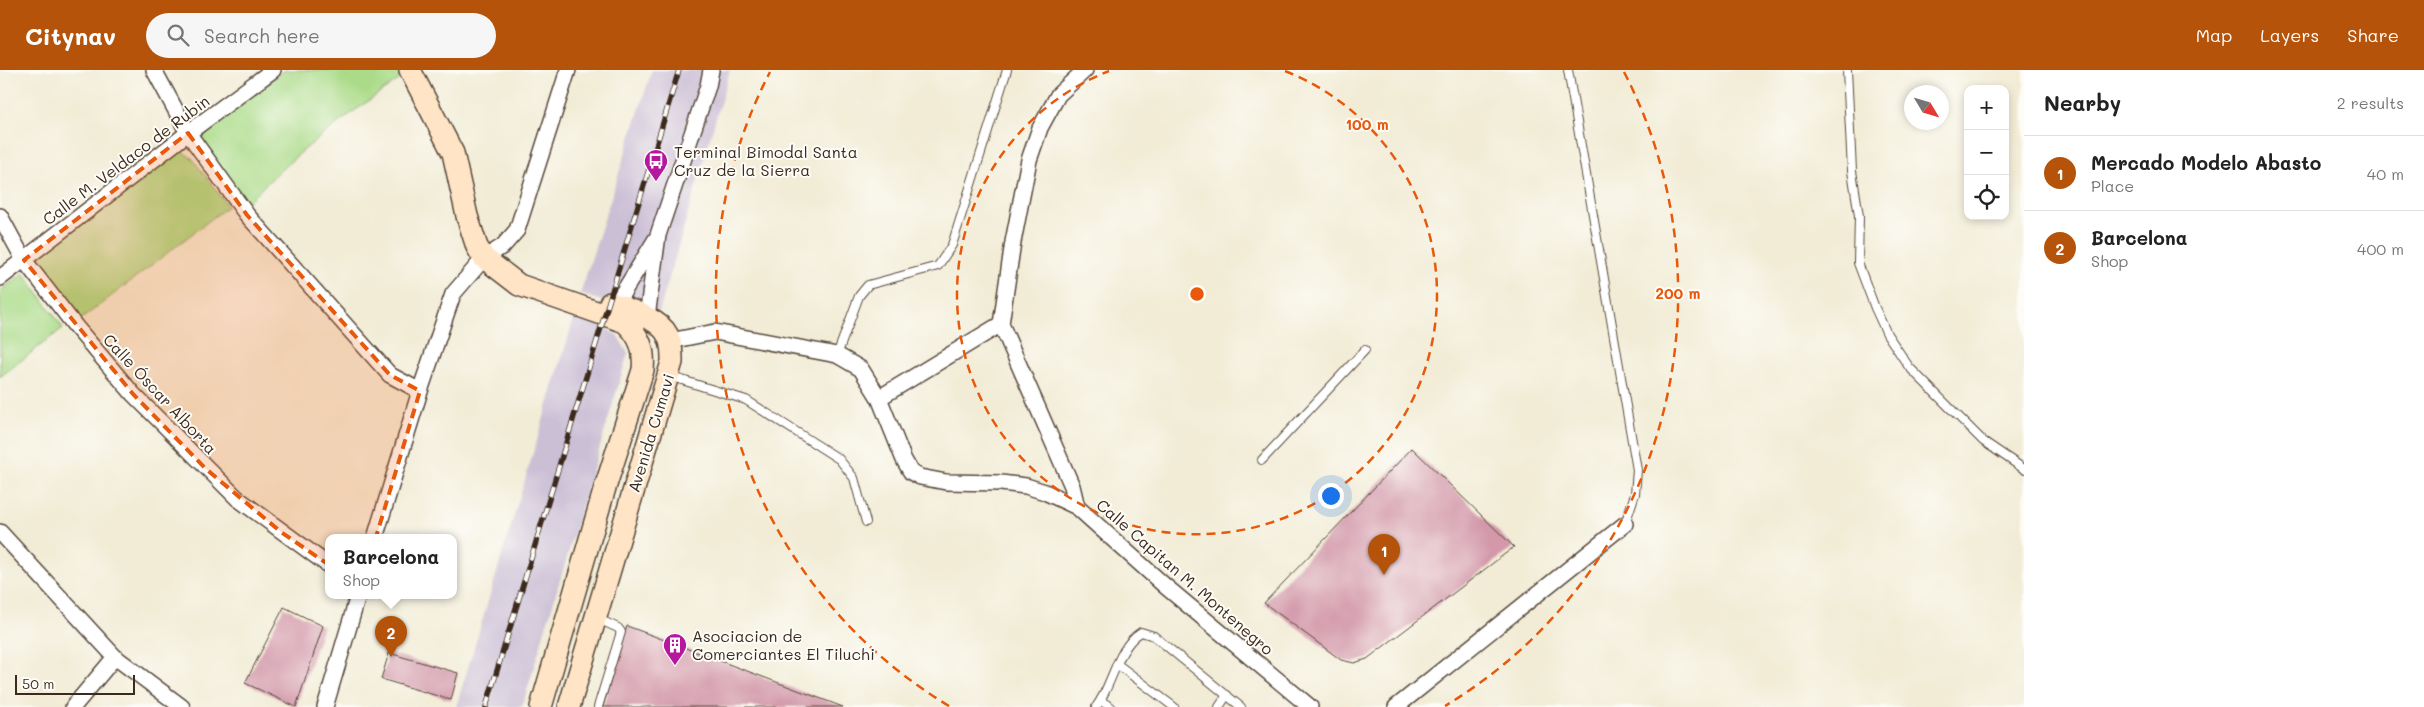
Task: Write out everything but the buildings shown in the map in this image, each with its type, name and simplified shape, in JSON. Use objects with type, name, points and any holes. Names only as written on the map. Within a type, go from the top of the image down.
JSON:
[{"type":"street","points":[[154,70],[188,133],[247,215],[390,375],[420,391]]},
{"type":"street","name":"Calle M. Veldaco de Rubin","points":[[0,278],[273,70]]},
{"type":"street","points":[[410,70],[453,153],[467,216],[477,247],[492,265],[616,304],[647,317],[666,330],[670,341],[715,332],[836,355],[861,369],[880,398],[904,460],[911,472],[920,478],[946,482],[1001,483],[1026,486],[1077,507]]},
{"type":"street","points":[[376,534],[420,391],[453,294],[492,265],[503,246],[517,230],[568,70]]},
{"type":"street","points":[[647,317],[658,235],[708,86],[711,70]]},
{"type":"street","points":[[880,398],[1001,324],[1013,242],[1029,160],[1040,128],[1058,95],[1085,70]]},
{"type":"street","name":"Calle Óscar Alborta","points":[[0,216],[24,260],[76,327],[133,394],[237,498],[325,563]]},
{"type":"street","points":[[616,304],[658,235]]},
{"type":"street","name":"Avenida Cumavi","points":[[492,265],[519,285],[625,322],[635,332],[641,342],[644,356],[643,370],[604,491],[542,707]]},
{"type":"street","name":"Calle Capitan M. Montenegro","points":[[1001,324],[1072,486],[1077,507],[1165,586],[1310,707]]},
{"type":"street","name":"Avenida Cumavi","points":[[569,707],[669,376],[672,362],[670,341]]},
{"type":"street","points":[[604,491],[632,498]]},
{"type":"street","points":[[1396,707],[1625,524]]},
{"type":"street","points":[[0,532],[115,657],[182,707]]},
{"type":"street","points":[[325,707],[357,599]]},
{"type":"street","points":[[73,707],[115,657]]},
{"type":"lane","points":[[836,355],[859,296],[868,285],[938,266],[952,245],[1007,70]]},
{"type":"lane","points":[[1568,70],[1636,470],[1635,494],[1625,524]]},
{"type":"lane","points":[[1848,70],[1852,171],[1858,216],[1858,264],[1875,308],[1887,334],[1909,367],[1983,441],[2024,469]]},
{"type":"lane","points":[[1262,460],[1365,350]]},
{"type":"lane","points":[[669,376],[746,400],[839,459],[854,478],[866,522]]},
{"type":"lane","points":[[596,618],[618,628],[621,632],[598,707]]},
{"type":"lane","points":[[1111,707],[1099,704],[1117,664],[1134,636],[1141,632],[1154,636],[1241,707]]},
{"type":"lane","points":[[1117,664],[1174,707]]},
{"type":"lane","points":[[1219,707],[1226,695]]},
{"type":"highlighted area","points":[[188,133],[247,215],[390,375],[420,391],[361,587],[281,532],[206,469],[133,394],[24,260]]},
{"type":"shaded area","name":"Terminal Bimodal Santa Cruz de la Sierra","points":[[652,70],[730,70],[657,319],[580,294]]},
{"type":"shaded area","points":[[574,318],[593,321],[617,335],[628,353],[522,707],[456,707]]},
{"type":"green space","points":[[285,70],[399,70],[403,77],[361,106],[301,152],[246,204],[202,140],[210,126]]},
{"type":"green space","points":[[181,151],[192,158],[228,206],[79,321],[37,264],[42,252],[175,152]]},
{"type":"green space","points":[[24,273],[63,328],[0,377],[0,291]]},
{"type":"railway","points":[[486,707],[679,70]]},
{"type":"place","name":"Terminal Bimodal Santa Cruz de la Sierra","points":[[656,182]]},
{"type":"place","name":"Mercado Modelo Abasto","points":[[1384,575]]},
{"type":"place","name":"Barcelona","points":[[391,657]]},
{"type":"place","name":"Asociacion de Comerciantes El Tiluchi","points":[[675,666]]}]
